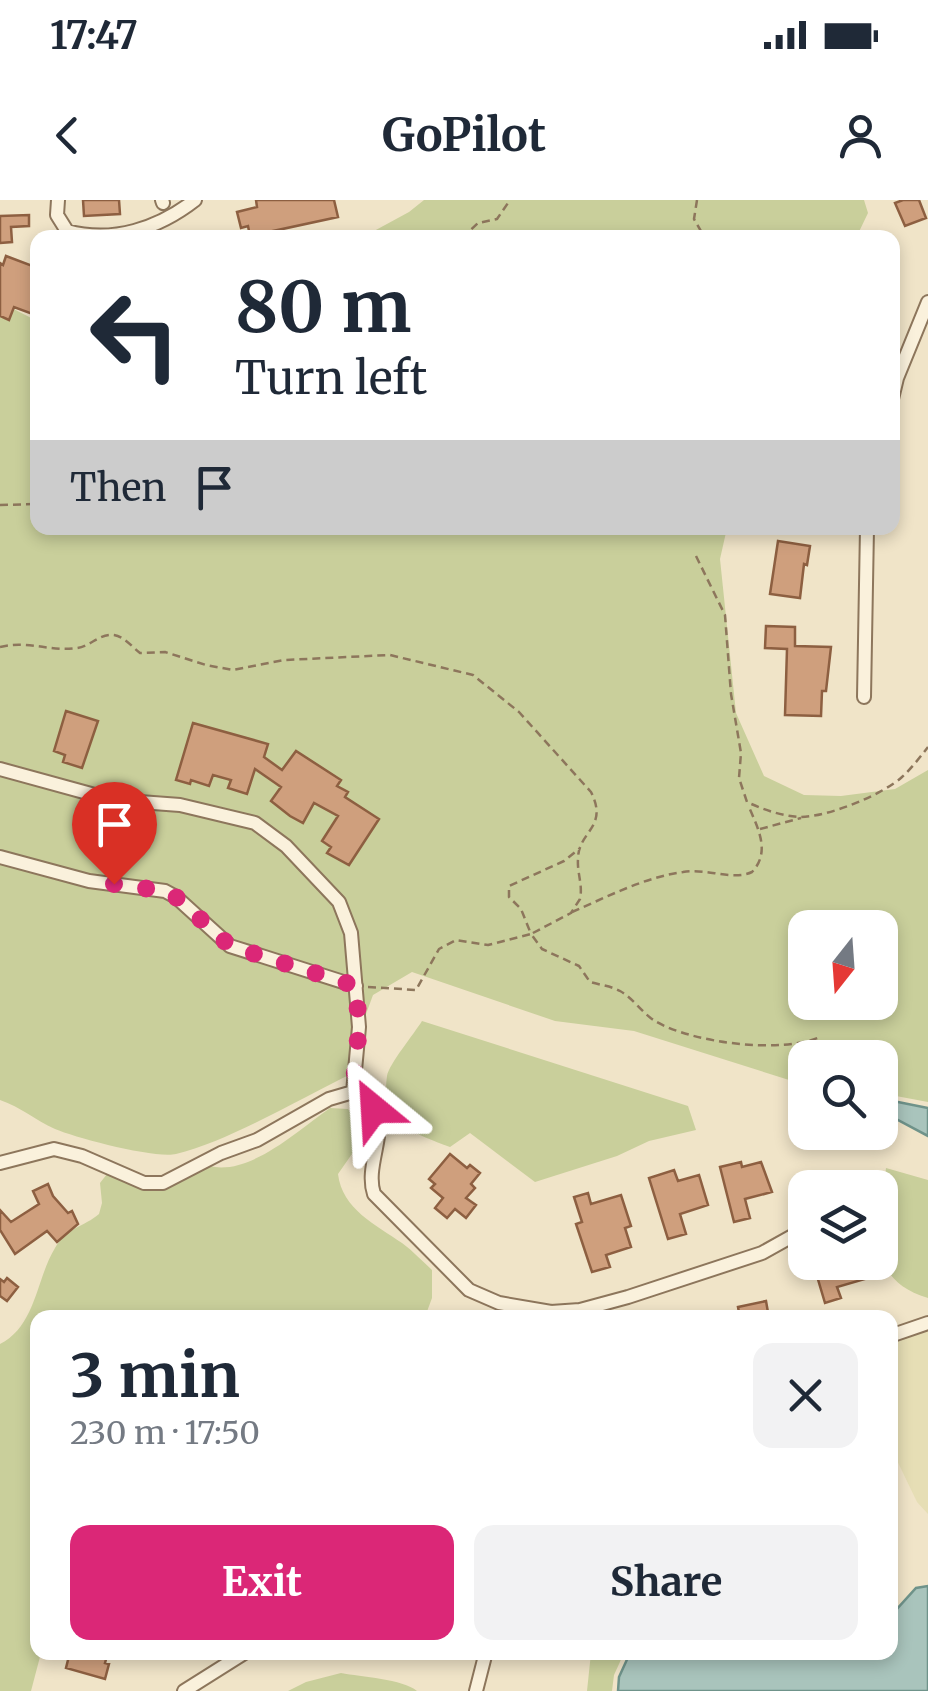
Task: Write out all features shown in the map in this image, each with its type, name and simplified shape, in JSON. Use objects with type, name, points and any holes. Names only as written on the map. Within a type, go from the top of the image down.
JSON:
[{"type":"street","points":[[58,200],[57,214],[66,230]]},
{"type":"street","points":[[136,230],[170,220],[195,200]]},
{"type":"street","points":[[900,371],[928,302]]},
{"type":"street","points":[[864,697],[866,535]]},
{"type":"street","points":[[0,768],[114,800],[180,805],[255,823],[286,846],[340,902],[351,933],[359,1027],[353,1092]]},
{"type":"street","points":[[0,858],[89,881],[165,891],[230,946],[356,986]]},
{"type":"street","points":[[0,1163],[54,1149],[94,1160],[144,1183],[163,1183],[220,1153],[256,1140],[329,1099],[353,1092],[366,1098],[380,1129],[370,1184],[374,1194],[469,1290],[499,1302],[541,1310]]},
{"type":"street","points":[[580,1310],[762,1253],[788,1238]]},
{"type":"street","points":[[898,1333],[928,1323]]},
{"type":"street","points":[[184,1691],[233,1660]]},
{"type":"street","points":[[476,1691],[484,1660]]},
{"type":"path","points":[[471,230],[478,223],[497,220],[510,200]]},
{"type":"path","points":[[697,200],[694,219],[701,230]]},
{"type":"path","points":[[0,505],[30,504]]},
{"type":"path","points":[[356,986],[416,990],[439,949],[456,940],[488,945],[531,934],[570,912],[673,873],[708,870],[745,876],[760,861],[759,830],[739,778],[741,753],[725,616],[696,556]]},
{"type":"path","points":[[0,647],[24,642],[50,650],[77,648],[110,635],[122,638],[140,653],[166,652],[233,670],[284,660],[381,655],[433,663],[473,675],[519,712],[591,792],[597,806],[597,819],[580,848],[564,861],[509,886],[509,898],[521,909],[542,949],[579,966],[590,982],[620,991],[653,1020],[668,1026],[723,1042],[752,1045],[790,1046],[820,1037]]},
{"type":"path","points":[[759,830],[878,794],[902,777],[928,747]]},
{"type":"path","points":[[747,802],[781,814],[805,817]]},
{"type":"path","points":[[570,912],[582,892],[580,848]]},
{"type":"shaded area","points":[[928,1330],[928,1514],[917,1502],[898,1463],[898,1340]]},
{"type":"green space","points":[[424,200],[864,200],[868,213],[860,230],[376,230]]},
{"type":"green space","points":[[0,302],[30,317],[30,535],[725,535],[720,559],[736,713],[764,776],[804,795],[841,796],[895,789],[928,770],[928,1102],[898,1096],[898,1040],[788,1040],[788,1080],[634,1031],[555,1021],[412,972],[373,995],[362,1025],[353,1073],[242,1129],[197,1148],[166,1155],[116,1147],[55,1129],[0,1100]]},
{"type":"green space","points":[[422,1021],[688,1106],[696,1130],[649,1141],[617,1156],[535,1182],[470,1133],[450,1147],[412,1131],[394,1116],[386,1092],[387,1076]]},
{"type":"green space","points":[[330,1108],[348,1109],[361,1141],[338,1174],[341,1186],[362,1215],[432,1270],[432,1298],[428,1310],[30,1310],[30,1660],[39,1660],[31,1691],[0,1691],[0,1344],[12,1336],[28,1314],[60,1241],[99,1214],[100,1183],[107,1174],[136,1186],[159,1188],[209,1166],[241,1164],[272,1149]]},
{"type":"green space","points":[[898,1171],[928,1180],[928,1298],[896,1280]]},
{"type":"green space","points":[[590,1660],[621,1660],[612,1691],[587,1691]]},
{"type":"green space","points":[[341,1673],[392,1681],[417,1691],[288,1691]]},
{"type":"water","points":[[898,1102],[928,1108],[928,1136],[898,1120]]},
{"type":"water","points":[[928,1586],[928,1691],[618,1691],[627,1660],[898,1660],[898,1608],[916,1588]]},
{"type":"building","points":[[83,200],[119,200],[120,214],[84,216]]},
{"type":"building","points":[[256,200],[334,200],[338,217],[278,230],[241,228],[237,212],[257,207]]},
{"type":"building","points":[[919,200],[926,218],[905,226],[895,203]]},
{"type":"building","points":[[29,215],[29,226],[11,227],[12,242],[0,243],[0,216]]},
{"type":"building","points":[[6,256],[30,265],[30,313],[14,307],[9,320],[0,316],[0,263],[3,265]]},
{"type":"building","points":[[778,541],[810,546],[800,598],[770,594]]},
{"type":"building","points":[[766,626],[795,627],[795,646],[831,647],[821,716],[785,715],[787,649],[765,648]]},
{"type":"building","points":[[66,711],[98,721],[82,768],[63,762],[65,755],[54,751]]},
{"type":"building","points":[[193,723],[268,744],[264,757],[282,770],[296,751],[341,780],[337,786],[348,792],[345,797],[379,819],[349,865],[327,853],[331,847],[322,841],[338,816],[314,803],[303,823],[290,816],[271,801],[281,787],[255,769],[247,794],[228,788],[231,780],[213,775],[209,786],[176,780]]},
{"type":"building","points":[[450,1154],[480,1173],[466,1198],[476,1205],[466,1218],[455,1209],[447,1218],[435,1208],[443,1198],[431,1188],[435,1184],[429,1179]]},
{"type":"building","points":[[741,1162],[742,1167],[761,1162],[772,1192],[745,1199],[750,1218],[734,1222],[720,1167]]},
{"type":"building","points":[[674,1170],[678,1181],[699,1175],[708,1205],[680,1214],[686,1234],[668,1239],[649,1178]]},
{"type":"building","points":[[48,1184],[53,1196],[68,1213],[72,1211],[78,1224],[57,1242],[47,1231],[15,1254],[0,1230],[0,1210],[11,1222],[39,1204],[33,1191]]},
{"type":"building","points":[[588,1193],[591,1204],[621,1195],[631,1226],[625,1228],[631,1247],[606,1255],[610,1267],[592,1272],[576,1224],[582,1222],[574,1197]]},
{"type":"building","points":[[7,1278],[18,1287],[7,1301],[0,1296],[0,1279],[4,1282]]},
{"type":"building","points":[[818,1280],[862,1280],[837,1287],[841,1298],[825,1303]]},
{"type":"building","points":[[766,1301],[768,1310],[739,1310],[738,1307]]},
{"type":"building","points":[[68,1660],[106,1660],[109,1664],[105,1679],[66,1668]]},
{"type":"route","points":[[114,884],[165,891],[230,946],[356,986],[359,1027],[353,1092],[366,1098],[374,1109]]}]
